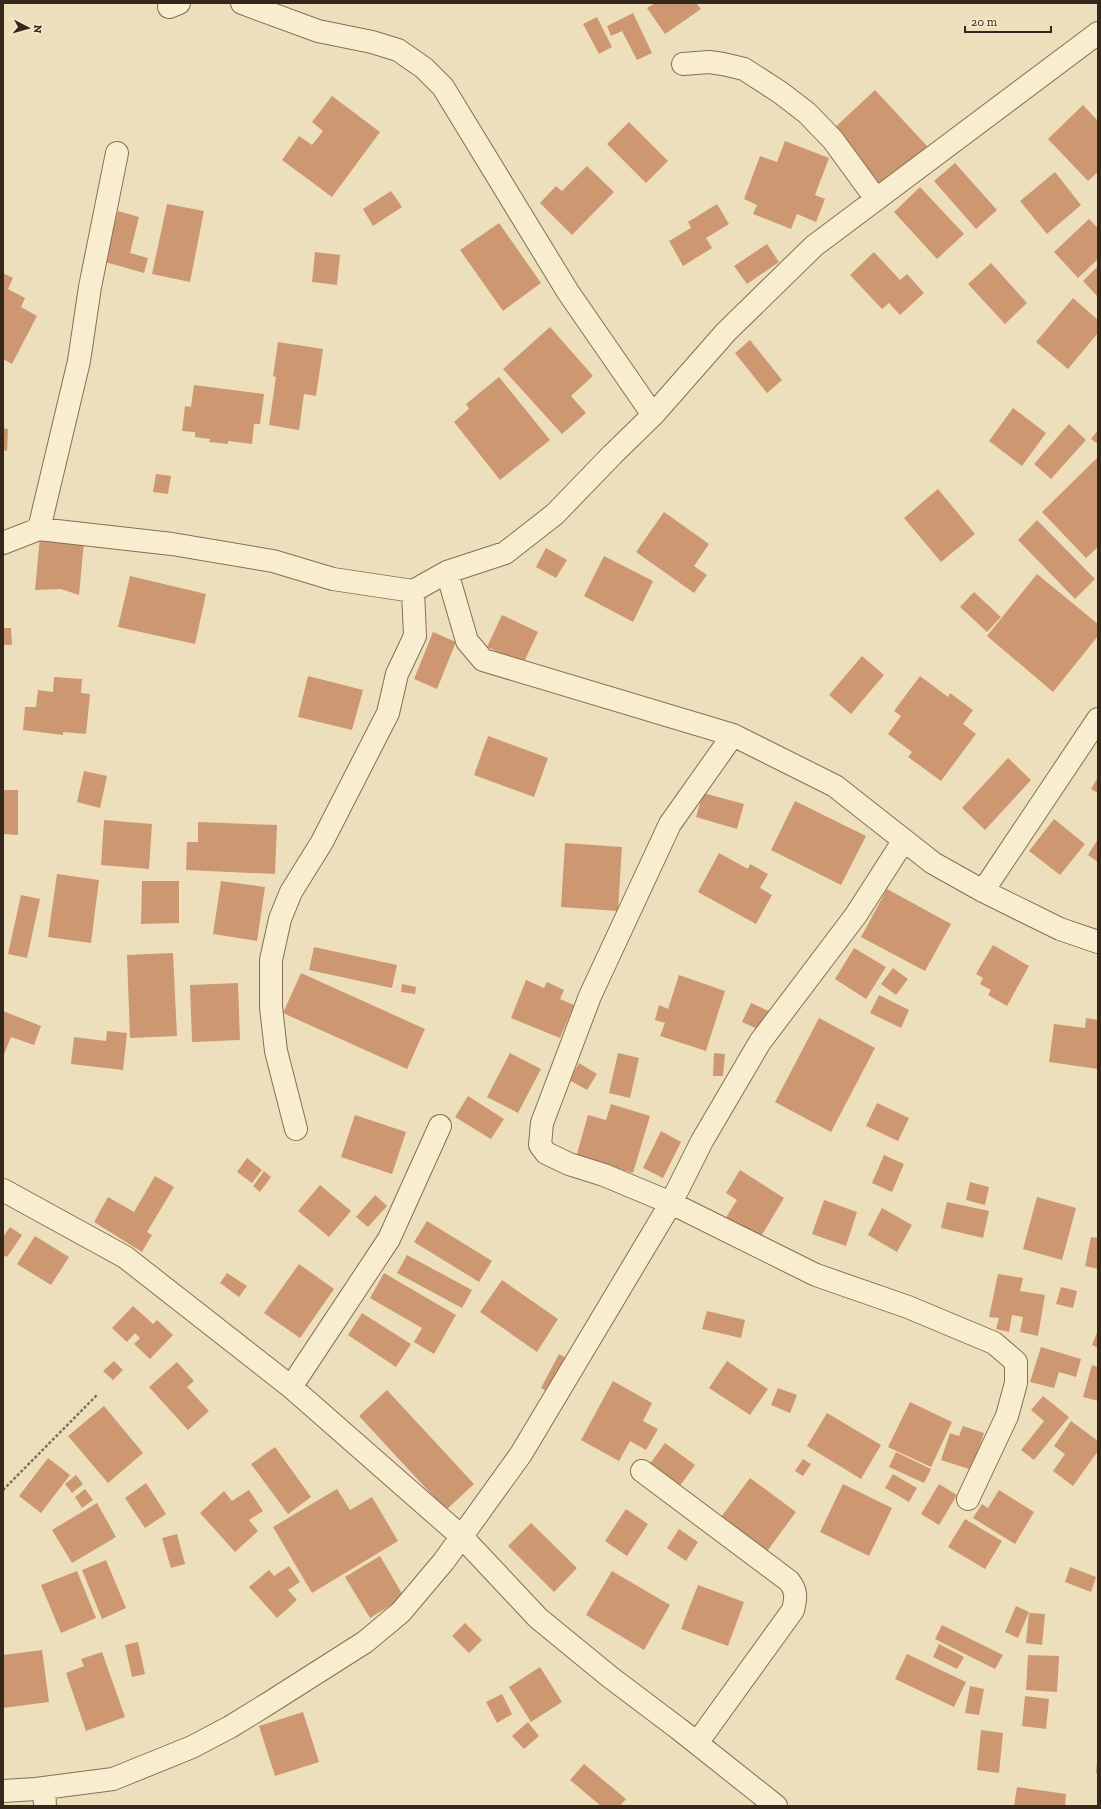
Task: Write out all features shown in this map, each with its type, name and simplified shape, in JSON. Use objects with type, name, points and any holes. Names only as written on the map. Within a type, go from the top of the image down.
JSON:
[{"type":"street","points":[[242,3],[318,31],[372,42],[398,50],[424,68],[443,87],[568,292],[653,415]]},
{"type":"street","points":[[3,543],[39,529],[172,544],[273,561],[333,579],[413,591],[447,572],[505,553],[555,514],[653,415],[726,332],[814,246],[1098,33]]},
{"type":"street","points":[[683,64],[709,62],[744,69],[781,93],[807,113],[833,140],[876,199]]},
{"type":"street","points":[[39,529],[80,361],[90,287],[117,153]]},
{"type":"street","points":[[447,572],[467,641],[483,660],[733,735],[835,786],[933,863],[983,891],[1060,929],[1098,942]]},
{"type":"street","points":[[296,1128],[276,1051],[271,1007],[271,960],[280,919],[291,892],[322,842],[388,713],[397,674],[415,636],[413,591]]},
{"type":"street","points":[[983,891],[1098,719]]},
{"type":"street","points":[[733,735],[670,824],[590,996],[542,1123],[540,1145],[546,1153],[569,1164],[604,1175],[671,1203],[816,1275],[908,1307],[994,1343],[1016,1362],[1016,1383],[1007,1416],[968,1499]]},
{"type":"street","points":[[3,1791],[44,1797],[113,1778],[192,1747],[230,1727],[365,1642],[401,1612],[444,1561],[521,1454],[671,1203],[702,1141],[760,1042],[856,915],[904,840]]},
{"type":"street","points":[[291,1387],[389,1239],[440,1126]]},
{"type":"street","points":[[3,1190],[125,1257],[291,1387],[462,1537],[538,1618],[610,1678],[697,1743],[776,1806]]},
{"type":"street","points":[[642,1471],[789,1581],[795,1588],[796,1599],[793,1610],[697,1743]]},
{"type":"path","points":[[3,1490],[98,1394]]},
{"type":"building","points":[[655,3],[696,3],[701,9],[665,34],[647,8]]},
{"type":"building","points":[[633,13],[652,53],[637,60],[622,31],[611,36],[607,26]]},
{"type":"building","points":[[597,17],[612,47],[599,54],[583,24]]},
{"type":"building","points":[[875,90],[928,147],[881,190],[829,133]]},
{"type":"building","points":[[332,96],[380,132],[332,197],[282,160],[299,136],[312,145],[323,131],[312,122]]},
{"type":"building","points":[[1083,105],[1098,121],[1098,172],[1088,181],[1048,139]]},
{"type":"building","points":[[629,122],[668,161],[646,183],[607,144]]},
{"type":"building","points":[[785,141],[829,158],[815,195],[825,199],[816,222],[797,214],[791,229],[753,214],[757,205],[744,199],[760,156],[777,162]]},
{"type":"building","points":[[955,163],[997,210],[976,229],[934,181]]},
{"type":"building","points":[[587,166],[614,192],[572,235],[540,203],[556,186],[562,191]]},
{"type":"building","points":[[1055,172],[1081,205],[1047,234],[1020,201]]},
{"type":"building","points":[[920,187],[964,234],[937,259],[894,212]]},
{"type":"building","points":[[391,191],[402,207],[373,226],[363,209]]},
{"type":"building","points":[[167,204],[204,211],[190,282],[152,274]]},
{"type":"building","points":[[717,204],[729,224],[706,238],[712,248],[683,266],[669,241],[691,228],[688,222]]},
{"type":"building","points":[[118,211],[139,217],[130,253],[148,258],[144,273],[98,260],[108,248]]},
{"type":"building","points":[[1089,219],[1098,228],[1098,259],[1078,278],[1054,252]]},
{"type":"building","points":[[499,223],[541,283],[503,311],[460,250]]},
{"type":"building","points":[[767,244],[779,262],[747,284],[734,266]]},
{"type":"building","points":[[315,252],[340,255],[337,285],[312,282]]},
{"type":"building","points":[[874,252],[900,280],[907,274],[924,293],[900,315],[889,303],[882,309],[850,275]]},
{"type":"building","points":[[991,263],[1027,303],[1005,324],[968,284]]},
{"type":"building","points":[[1098,266],[1098,297],[1083,281]]},
{"type":"building","points":[[3,273],[13,278],[8,289],[25,298],[21,307],[37,316],[12,364],[3,359]]},
{"type":"building","points":[[1073,298],[1098,320],[1098,333],[1068,369],[1036,342]]},
{"type":"building","points":[[550,327],[593,376],[571,396],[586,413],[562,434],[503,369]]},
{"type":"building","points":[[750,340],[782,380],[767,393],[735,353]]},
{"type":"building","points":[[278,342],[323,349],[316,396],[304,394],[299,430],[269,425],[276,377],[273,376]]},
{"type":"building","points":[[499,377],[550,440],[500,480],[454,422],[469,409],[466,404]]},
{"type":"building","points":[[194,385],[264,394],[260,424],[254,424],[252,444],[228,441],[228,444],[209,442],[210,439],[195,437],[195,432],[182,431],[185,406],[191,407]]},
{"type":"building","points":[[1013,408],[1046,433],[1022,466],[989,441]]},
{"type":"building","points":[[1069,424],[1086,440],[1051,479],[1034,464]]},
{"type":"building","points":[[3,428],[8,429],[7,451],[3,450]]},
{"type":"building","points":[[1098,430],[1098,444],[1091,439]]},
{"type":"building","points":[[1098,457],[1098,547],[1086,558],[1042,512]]},
{"type":"building","points":[[156,474],[171,476],[168,494],[153,492]]},
{"type":"building","points":[[938,489],[975,534],[941,562],[904,518]]},
{"type":"building","points":[[664,512],[709,544],[694,566],[707,575],[694,593],[636,552]]},
{"type":"building","points":[[1037,520],[1095,579],[1075,599],[1018,540]]},
{"type":"building","points":[[40,537],[84,542],[79,595],[61,589],[35,590]]},
{"type":"building","points":[[546,548],[567,560],[556,578],[536,567]]},
{"type":"building","points":[[604,556],[653,581],[633,622],[584,596]]},
{"type":"building","points":[[1037,574],[1098,624],[1098,636],[1053,692],[987,636]]},
{"type":"building","points":[[130,576],[206,594],[195,644],[118,627]]},
{"type":"building","points":[[974,592],[1001,617],[987,632],[960,607]]},
{"type":"building","points":[[502,615],[538,632],[523,664],[487,647]]},
{"type":"building","points":[[3,628],[11,628],[12,645],[3,645]]},
{"type":"building","points":[[433,632],[456,642],[437,689],[414,679]]},
{"type":"building","points":[[862,656],[884,675],[851,714],[829,695]]},
{"type":"building","points":[[308,676],[363,690],[352,730],[298,717]]},
{"type":"building","points":[[920,676],[948,697],[950,693],[973,710],[963,724],[976,734],[941,781],[908,757],[912,752],[888,734],[901,716],[894,711]]},
{"type":"building","points":[[54,677],[82,679],[81,693],[90,694],[86,734],[63,732],[63,735],[23,730],[25,707],[36,707],[38,690],[53,692]]},
{"type":"building","points":[[488,736],[548,758],[534,797],[474,775]]},
{"type":"building","points":[[1008,758],[1031,780],[985,830],[962,808]]},
{"type":"building","points":[[84,771],[107,776],[100,808],[77,802]]},
{"type":"building","points":[[1098,777],[1098,793],[1091,789]]},
{"type":"building","points":[[3,790],[18,790],[18,835],[3,834]]},
{"type":"building","points":[[703,793],[744,804],[737,829],[696,817]]},
{"type":"building","points":[[795,801],[866,836],[841,885],[771,850]]},
{"type":"building","points":[[1054,819],[1085,844],[1060,875],[1029,851]]},
{"type":"building","points":[[104,820],[152,824],[149,869],[101,865]]},
{"type":"building","points":[[198,822],[277,825],[275,874],[186,870],[187,842],[198,842]]},
{"type":"building","points":[[1098,839],[1098,862],[1088,855]]},
{"type":"building","points":[[565,843],[622,847],[618,911],[561,907]]},
{"type":"building","points":[[719,853],[748,869],[750,864],[768,874],[760,888],[772,895],[756,924],[698,892]]},
{"type":"building","points":[[57,874],[99,880],[91,943],[48,937]]},
{"type":"building","points":[[142,881],[179,881],[179,923],[141,924]]},
{"type":"building","points":[[221,881],[265,887],[257,941],[213,934]]},
{"type":"building","points":[[887,889],[951,924],[925,971],[861,937]]},
{"type":"building","points":[[21,895],[40,899],[27,958],[8,954]]},
{"type":"building","points":[[993,945],[1029,966],[1007,1006],[988,995],[991,990],[980,984],[983,978],[976,974]]},
{"type":"building","points":[[314,947],[397,965],[392,988],[309,970]]},
{"type":"building","points":[[854,948],[886,967],[866,999],[835,979]]},
{"type":"building","points":[[173,953],[177,1036],[130,1038],[127,955]]},
{"type":"building","points":[[893,968],[908,979],[896,995],[881,984]]},
{"type":"building","points":[[301,973],[425,1029],[407,1069],[283,1013]]},
{"type":"building","points":[[679,975],[725,991],[706,1051],[660,1036],[665,1023],[655,1020],[659,1005],[668,1009]]},
{"type":"building","points":[[526,980],[544,988],[547,982],[564,990],[560,999],[574,1005],[560,1038],[511,1018]]},
{"type":"building","points":[[238,983],[240,1040],[192,1042],[190,985]]},
{"type":"building","points":[[402,984],[416,987],[415,994],[401,992]]},
{"type":"building","points":[[879,995],[909,1010],[901,1028],[870,1013]]},
{"type":"building","points":[[751,1003],[771,1012],[762,1031],[742,1022]]},
{"type":"building","points":[[3,1011],[41,1026],[34,1045],[11,1037],[3,1057]]},
{"type":"building","points":[[819,1018],[875,1048],[831,1132],[775,1102]]},
{"type":"building","points":[[1086,1018],[1098,1020],[1098,1069],[1049,1062],[1054,1024],[1085,1028]]},
{"type":"building","points":[[107,1031],[127,1033],[123,1070],[71,1064],[74,1037],[106,1041]]},
{"type":"building","points":[[510,1053],[541,1069],[518,1113],[487,1097]]},
{"type":"building","points":[[618,1053],[639,1058],[630,1098],[609,1093]]},
{"type":"building","points":[[714,1053],[725,1054],[723,1076],[713,1076]]},
{"type":"building","points":[[579,1063],[597,1074],[587,1090],[569,1080]]},
{"type":"building","points":[[468,1096],[504,1119],[491,1139],[455,1117]]},
{"type":"building","points":[[877,1103],[909,1118],[898,1141],[866,1126]]},
{"type":"building","points":[[611,1104],[650,1116],[633,1173],[576,1157],[588,1115],[606,1120]]},
{"type":"building","points":[[355,1115],[406,1132],[392,1174],[341,1157]]},
{"type":"building","points":[[661,1131],[681,1142],[663,1178],[643,1168]]},
{"type":"building","points":[[884,1155],[904,1164],[892,1192],[872,1183]]},
{"type":"building","points":[[247,1158],[262,1170],[252,1183],[237,1172]]},
{"type":"building","points":[[740,1170],[784,1198],[757,1243],[723,1222],[737,1200],[726,1193]]},
{"type":"building","points":[[264,1171],[271,1177],[260,1192],[253,1186]]},
{"type":"building","points":[[155,1176],[174,1187],[147,1232],[152,1235],[142,1252],[94,1222],[108,1197],[134,1212]]},
{"type":"building","points":[[970,1182],[989,1187],[985,1205],[966,1200]]},
{"type":"building","points":[[320,1185],[351,1211],[329,1237],[298,1211]]},
{"type":"building","points":[[375,1195],[387,1206],[368,1227],[356,1217]]},
{"type":"building","points":[[1037,1197],[1076,1208],[1062,1260],[1023,1249]]},
{"type":"building","points":[[824,1200],[857,1212],[846,1246],[812,1234]]},
{"type":"building","points":[[947,1202],[989,1211],[983,1238],[941,1228]]},
{"type":"building","points":[[882,1208],[912,1225],[897,1252],[868,1235]]},
{"type":"building","points":[[427,1221],[492,1261],[479,1282],[414,1242]]},
{"type":"building","points":[[10,1227],[22,1235],[7,1257],[3,1255],[3,1237]]},
{"type":"building","points":[[35,1236],[69,1257],[51,1285],[17,1264]]},
{"type":"building","points":[[1091,1237],[1098,1238],[1098,1269],[1085,1266]]},
{"type":"building","points":[[407,1255],[472,1290],[462,1308],[397,1273]]},
{"type":"building","points":[[299,1264],[334,1289],[300,1338],[264,1313]]},
{"type":"building","points":[[227,1273],[247,1286],[239,1297],[220,1283]]},
{"type":"building","points":[[384,1273],[456,1315],[434,1354],[414,1342],[422,1328],[370,1298]]},
{"type":"building","points":[[998,1274],[1023,1278],[1020,1291],[1045,1295],[1038,1336],[1020,1332],[1023,1317],[1012,1315],[1009,1332],[996,1329],[999,1318],[989,1317]]},
{"type":"building","points":[[502,1280],[558,1319],[537,1352],[480,1312]]},
{"type":"building","points":[[1061,1287],[1077,1291],[1073,1308],[1056,1304]]},
{"type":"building","points":[[133,1306],[153,1324],[157,1320],[173,1335],[150,1359],[134,1344],[140,1338],[135,1333],[127,1342],[112,1328]]},
{"type":"building","points":[[707,1311],[745,1320],[741,1338],[702,1329]]},
{"type":"building","points":[[362,1313],[411,1344],[396,1367],[348,1335]]},
{"type":"building","points":[[1098,1330],[1098,1348],[1092,1345]]},
{"type":"building","points":[[1041,1347],[1081,1359],[1076,1377],[1059,1372],[1054,1388],[1030,1382]]},
{"type":"building","points":[[559,1354],[572,1361],[553,1395],[541,1388]]},
{"type":"building","points":[[114,1361],[123,1370],[113,1380],[103,1371]]},
{"type":"building","points":[[727,1361],[768,1389],[750,1415],[709,1388]]},
{"type":"building","points":[[177,1362],[194,1381],[187,1387],[209,1411],[188,1430],[149,1387]]},
{"type":"building","points":[[1092,1365],[1098,1367],[1098,1401],[1083,1397]]},
{"type":"building","points":[[613,1381],[652,1403],[643,1421],[658,1429],[646,1450],[630,1441],[619,1461],[581,1440]]},
{"type":"building","points":[[778,1388],[797,1395],[790,1413],[771,1405]]},
{"type":"building","points":[[387,1390],[474,1484],[446,1510],[359,1416]]},
{"type":"building","points":[[1043,1396],[1069,1417],[1034,1460],[1021,1450],[1044,1421],[1031,1410]]},
{"type":"building","points":[[910,1402],[952,1422],[931,1467],[888,1447]]},
{"type":"building","points":[[104,1406],[143,1453],[108,1483],[68,1436]]},
{"type":"building","points":[[827,1413],[881,1445],[861,1479],[807,1446]]},
{"type":"building","points":[[1071,1421],[1098,1441],[1098,1451],[1073,1486],[1053,1471],[1065,1454],[1054,1446]]},
{"type":"building","points":[[963,1426],[984,1433],[972,1470],[941,1460],[950,1433],[959,1436]]},
{"type":"building","points":[[665,1443],[695,1465],[674,1494],[644,1472]]},
{"type":"building","points":[[275,1447],[311,1497],[288,1514],[251,1464]]},
{"type":"building","points":[[896,1452],[931,1469],[924,1483],[889,1467]]},
{"type":"building","points":[[48,1458],[70,1475],[41,1513],[19,1496]]},
{"type":"building","points":[[803,1459],[811,1464],[803,1476],[795,1471]]},
{"type":"building","points":[[893,1474],[917,1488],[909,1502],[885,1488]]},
{"type":"building","points":[[76,1475],[83,1484],[72,1493],[65,1484]]},
{"type":"building","points":[[750,1478],[796,1512],[765,1554],[719,1520]]},
{"type":"building","points":[[146,1483],[166,1514],[145,1528],[125,1498]]},
{"type":"building","points":[[843,1484],[892,1508],[869,1556],[820,1532]]},
{"type":"building","points":[[939,1484],[957,1495],[939,1525],[921,1514]]},
{"type":"building","points":[[85,1489],[93,1500],[82,1508],[75,1497]]},
{"type":"building","points":[[337,1489],[350,1510],[372,1497],[398,1541],[312,1593],[273,1527]]},
{"type":"building","points":[[249,1490],[263,1511],[249,1520],[258,1531],[235,1552],[200,1513],[224,1491],[232,1501]]},
{"type":"building","points":[[999,1490],[1034,1512],[1015,1544],[973,1518],[982,1504],[988,1508]]},
{"type":"building","points":[[97,1503],[116,1537],[72,1563],[52,1530]]},
{"type":"building","points":[[626,1509],[648,1524],[627,1556],[605,1541]]},
{"type":"building","points":[[965,1519],[1002,1541],[985,1569],[948,1547]]},
{"type":"building","points":[[531,1523],[577,1568],[554,1592],[508,1546]]},
{"type":"building","points":[[679,1529],[698,1542],[686,1561],[667,1548]]},
{"type":"building","points":[[177,1534],[185,1564],[171,1568],[162,1538]]},
{"type":"building","points":[[380,1556],[404,1597],[370,1618],[345,1577]]},
{"type":"building","points":[[106,1560],[126,1608],[102,1619],[82,1570]]},
{"type":"building","points":[[289,1566],[300,1582],[288,1590],[297,1600],[277,1618],[249,1587],[269,1570],[274,1576]]},
{"type":"building","points":[[1070,1567],[1096,1577],[1091,1592],[1065,1582]]},
{"type":"building","points":[[77,1571],[96,1618],[61,1633],[41,1585]]},
{"type":"building","points":[[612,1571],[670,1605],[644,1650],[586,1615]]},
{"type":"building","points":[[698,1585],[744,1602],[728,1646],[681,1629]]},
{"type":"building","points":[[1016,1606],[1029,1612],[1018,1638],[1005,1632]]},
{"type":"building","points":[[1029,1613],[1045,1614],[1042,1645],[1026,1643]]},
{"type":"building","points":[[465,1623],[482,1640],[469,1653],[452,1636]]},
{"type":"building","points":[[942,1625],[1003,1655],[995,1669],[935,1639]]},
{"type":"building","points":[[138,1642],[145,1674],[132,1677],[125,1645]]},
{"type":"building","points":[[939,1644],[964,1657],[957,1669],[933,1657]]},
{"type":"building","points":[[42,1650],[49,1702],[3,1708],[3,1655]]},
{"type":"building","points":[[102,1652],[125,1717],[86,1731],[66,1673],[84,1666],[81,1659]]},
{"type":"building","points":[[907,1654],[966,1682],[954,1707],[895,1679]]},
{"type":"building","points":[[1028,1655],[1059,1656],[1057,1692],[1026,1690]]},
{"type":"building","points":[[540,1667],[562,1702],[531,1722],[509,1687]]},
{"type":"building","points":[[970,1686],[984,1689],[979,1715],[965,1713]]},
{"type":"building","points":[[502,1694],[512,1714],[497,1723],[486,1702]]},
{"type":"building","points":[[1025,1696],[1049,1699],[1046,1729],[1022,1726]]},
{"type":"building","points":[[303,1712],[319,1762],[275,1776],[259,1726]]},
{"type":"building","points":[[528,1722],[539,1736],[524,1749],[512,1736]]},
{"type":"building","points":[[981,1730],[1003,1733],[999,1773],[977,1770]]},
{"type":"building","points":[[1097,1762],[1098,1773],[1096,1773]]},
{"type":"building","points":[[584,1764],[626,1799],[620,1806],[601,1806],[570,1780]]},
{"type":"building","points":[[1017,1787],[1066,1794],[1065,1806],[1014,1806]]}]
